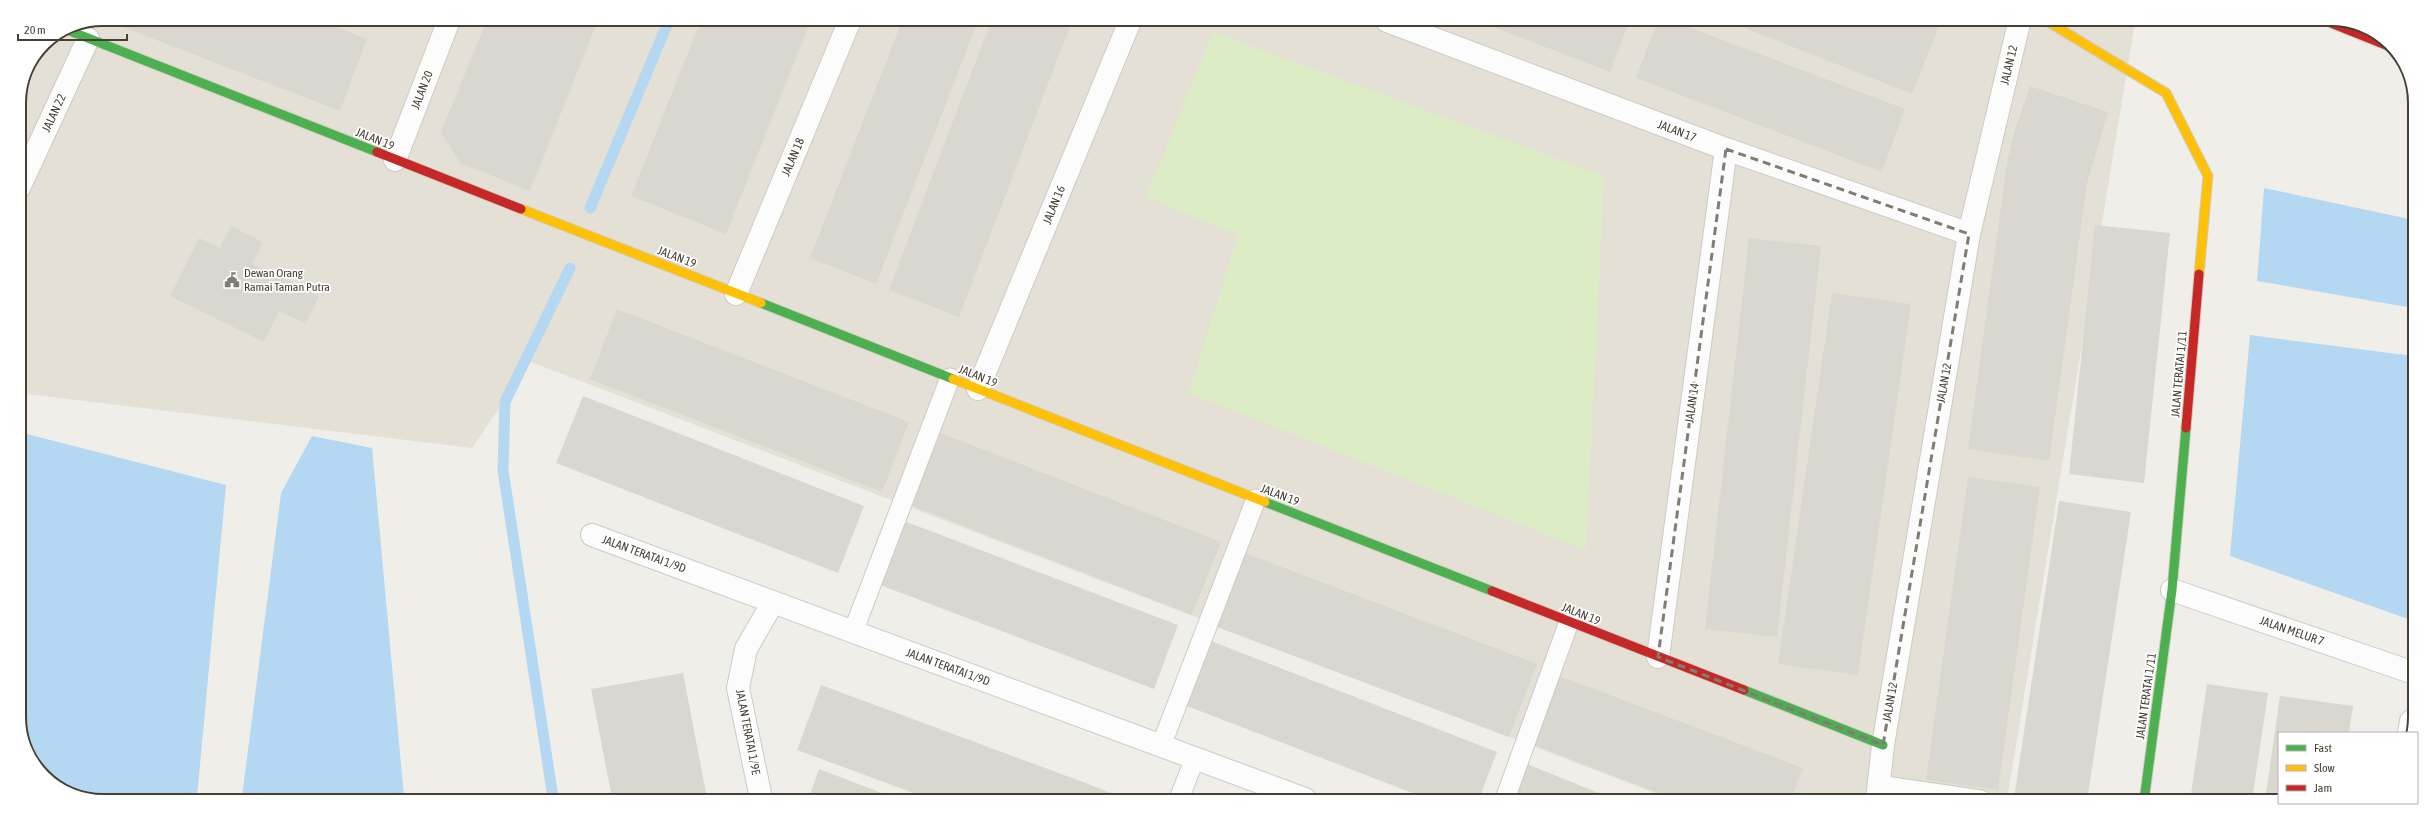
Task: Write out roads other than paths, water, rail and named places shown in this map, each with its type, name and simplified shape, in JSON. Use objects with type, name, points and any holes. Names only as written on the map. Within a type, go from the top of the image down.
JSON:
[{"type":"street","name":"JALAN 20","points":[[395,160],[447,26]]},
{"type":"street","name":"JALAN 18","points":[[736,294],[848,26]]},
{"type":"street","name":"JALAN 16","points":[[978,389],[1128,26]]},
{"type":"street","name":"JALAN 17","points":[[1399,26],[1726,149],[1969,234]]},
{"type":"street","name":"JALAN 12","points":[[1878,792],[1883,745],[1969,234],[2018,26]]},
{"type":"street","name":"JALAN TERATAI 1/11","points":[[2055,26],[2166,93],[2208,176],[2172,590],[2145,794]]},
{"type":"street","points":[[2341,27],[2377,42]]},
{"type":"street","name":"JALAN 19","points":[[72,32],[1883,745]]},
{"type":"street","name":"JALAN 22","points":[[26,173],[88,39]]},
{"type":"street","name":"JALAN 14","points":[[1658,657],[1726,149]]},
{"type":"street","name":"JALAN TERATAI 1/9D","points":[[592,535],[1292,794]]},
{"type":"street","name":"JALAN MELUR 7","points":[[2172,590],[2408,671]]},
{"type":"street","name":"JALAN TERATAI 1/9E","points":[[760,794],[738,688],[746,649],[773,602]]},
{"type":"lane","points":[[853,632],[950,378]]},
{"type":"lane","points":[[1161,746],[1256,499]]},
{"type":"lane","points":[[1507,794],[1570,622]]},
{"type":"lane","points":[[1182,794],[1195,758]]},
{"type":"lane","points":[[1878,792],[1904,794]]},
{"type":"water","points":[[2264,188],[2408,219],[2408,307],[2257,281]]},
{"type":"water","points":[[2250,335],[2408,355],[2408,619],[2230,556]]},
{"type":"water","points":[[26,434],[226,485],[197,794],[103,794],[78,790],[69,786],[48,772],[34,751],[27,732]]},
{"type":"water","points":[[312,436],[372,448],[404,794],[242,794],[281,493]]},
{"type":"waterway","points":[[590,208],[666,26]]},
{"type":"waterway","points":[[552,794],[503,470],[505,402],[570,268]]},
{"type":"place","name":"Dewan Orang Ramai Taman Putra","points":[[232,280]]}]
